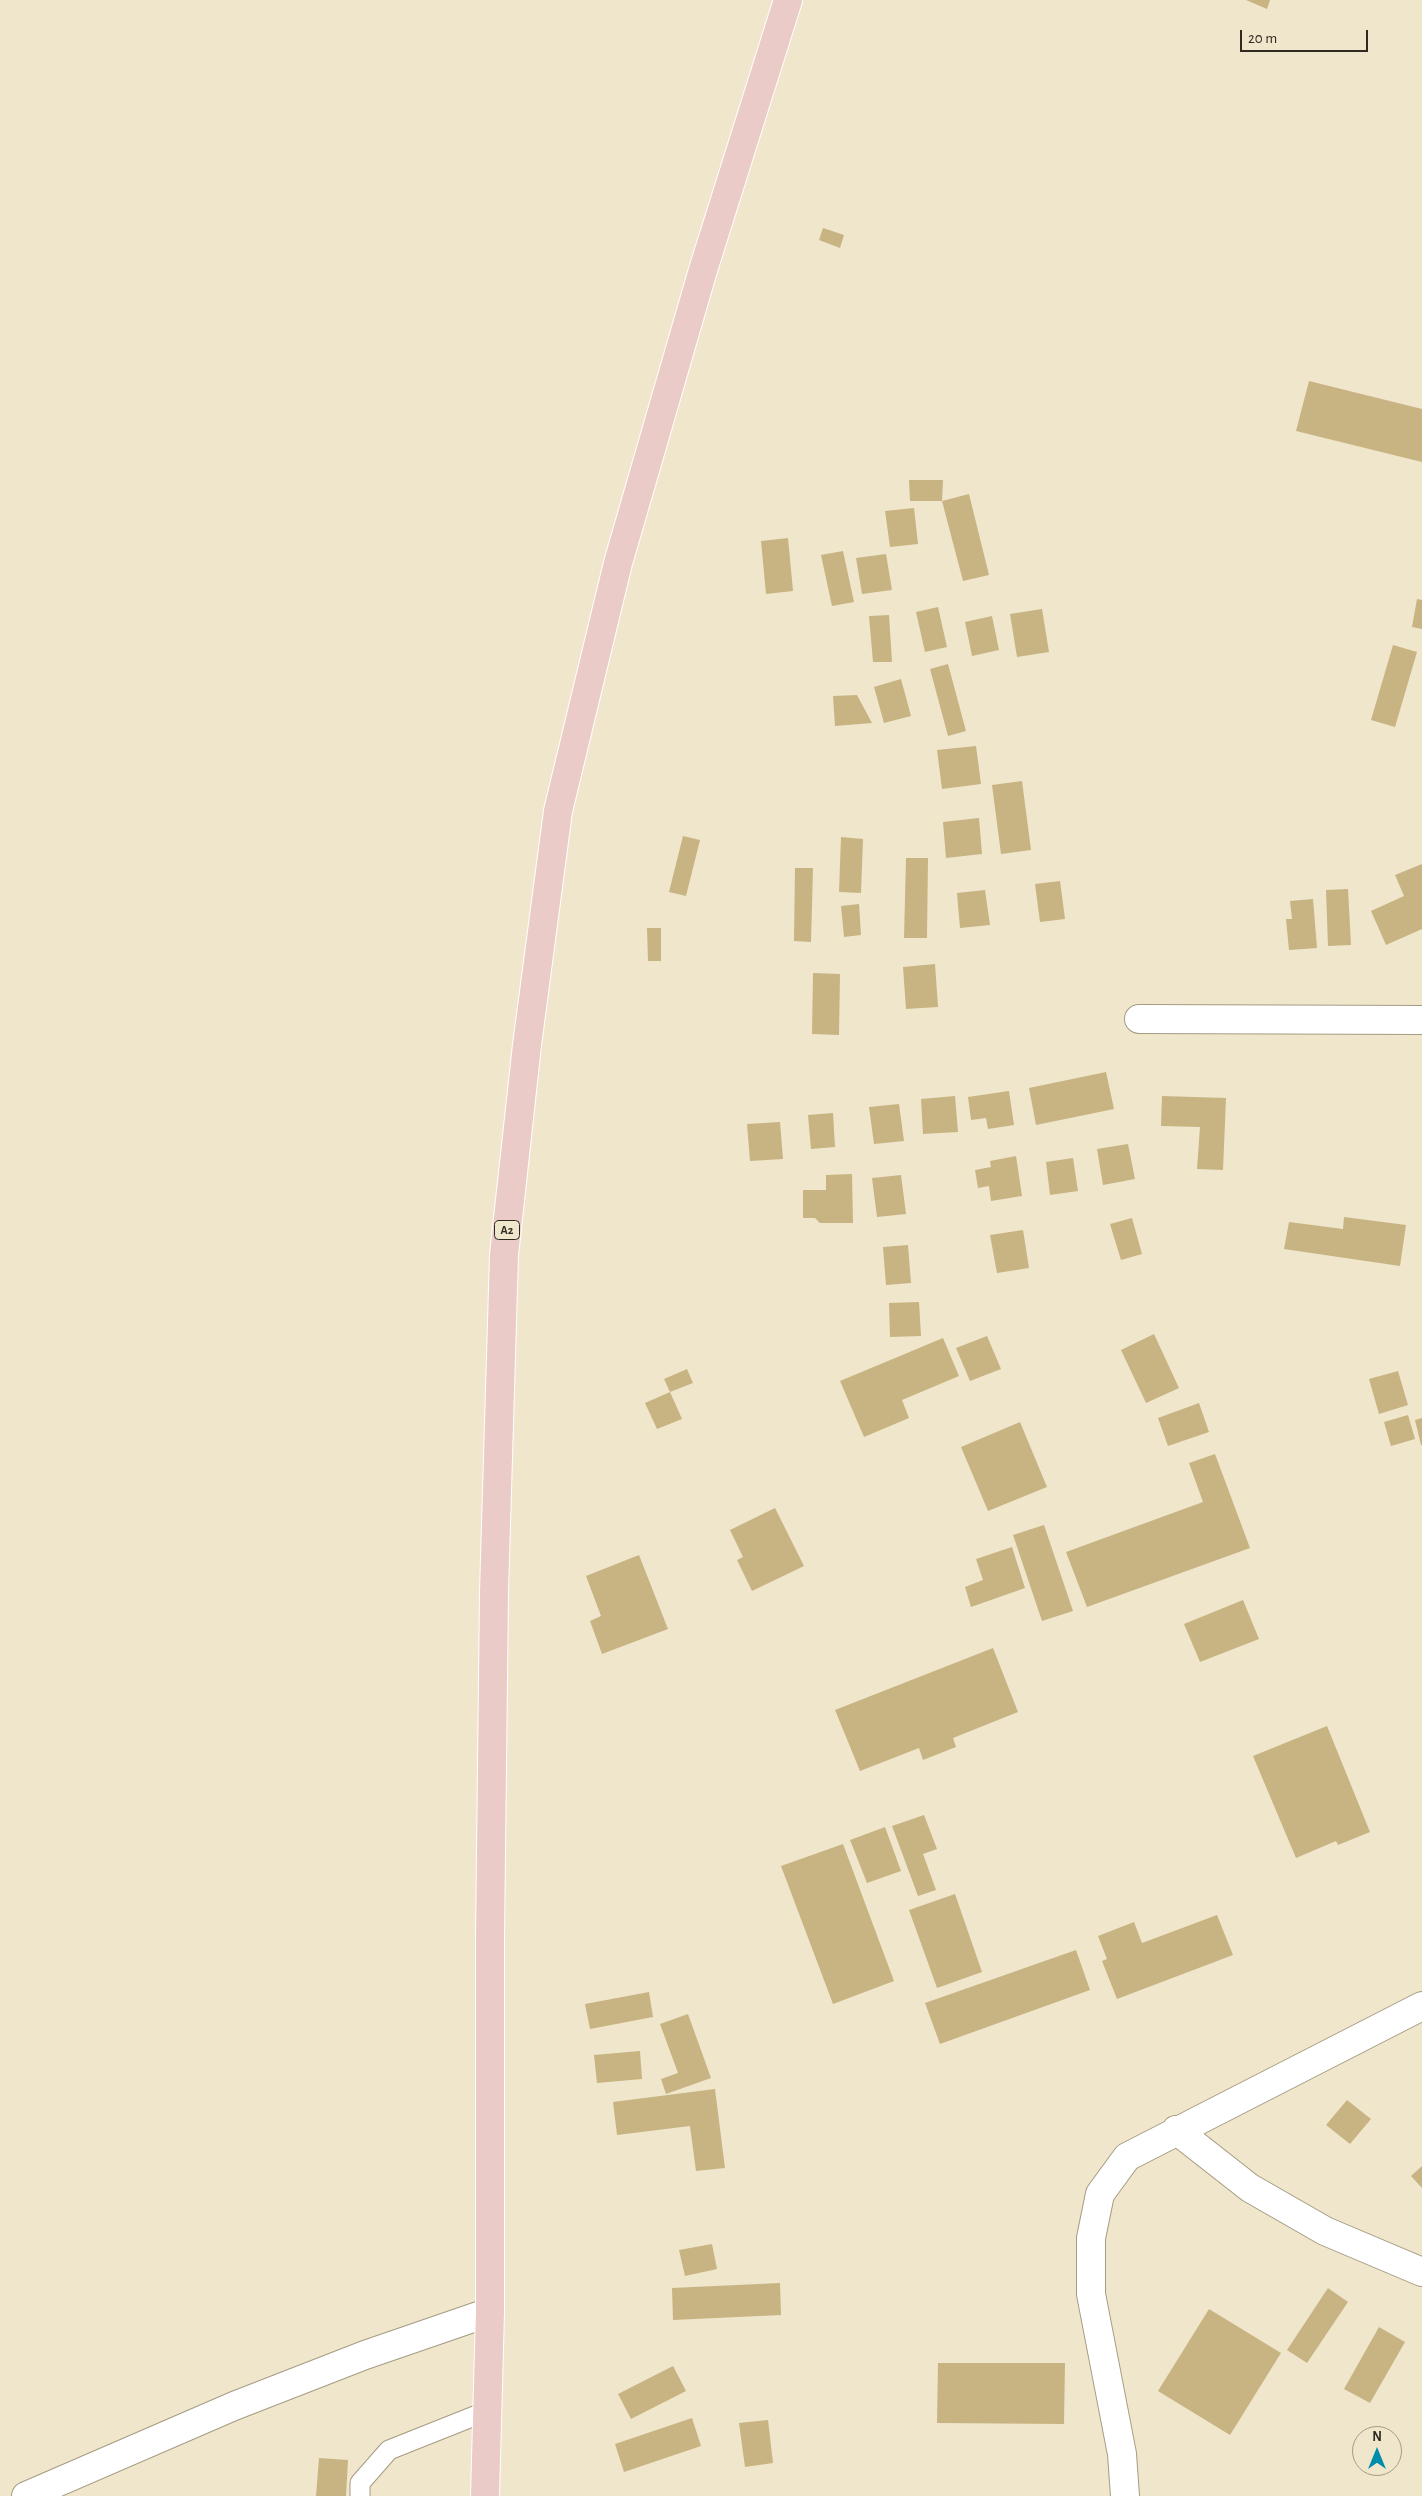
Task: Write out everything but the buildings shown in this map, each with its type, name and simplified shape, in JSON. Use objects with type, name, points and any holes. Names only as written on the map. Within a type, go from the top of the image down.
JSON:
[{"type":"highway","name":"A2","points":[[485,2496],[490,2312],[490,1939],[494,1592],[504,1275],[528,1036],[558,811],[618,563],[703,270],[788,0]]},
{"type":"street","points":[[1140,1019],[1422,1020]]},
{"type":"street","points":[[1125,2496],[1122,2454],[1091,2294],[1091,2238],[1100,2194],[1127,2157],[1176,2130],[1422,2006]]},
{"type":"street","points":[[1176,2130],[1250,2188],[1325,2230],[1422,2272]]},
{"type":"street","points":[[26,2496],[234,2406],[365,2356],[490,2312]]},
{"type":"lane","points":[[360,2496],[360,2482],[389,2450],[487,2410]]}]
